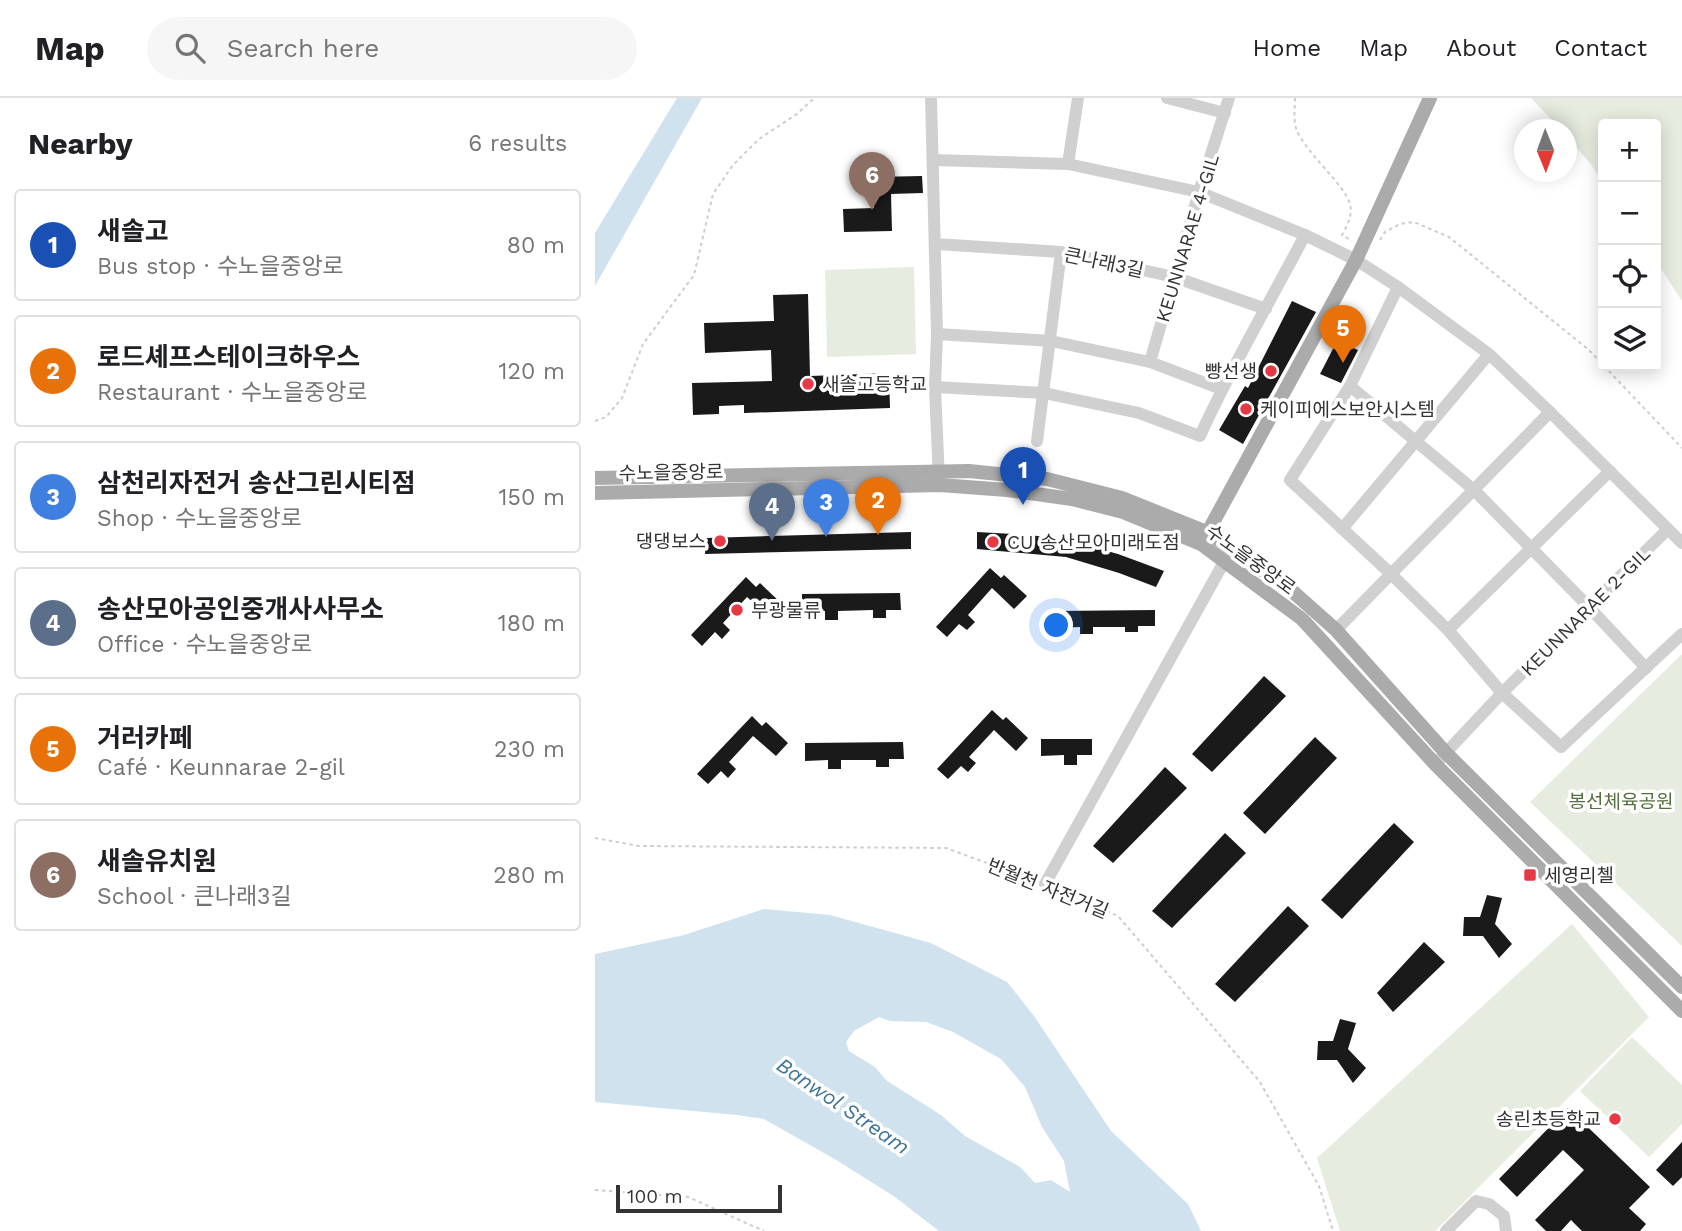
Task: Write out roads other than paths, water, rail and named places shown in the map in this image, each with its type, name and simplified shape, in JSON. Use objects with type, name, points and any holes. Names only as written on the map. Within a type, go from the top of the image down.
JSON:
[{"type":"main road","points":[[1205,538],[1359,253],[1430,98]]},
{"type":"main road","name":"수노을중앙로","points":[[595,493],[939,478],[969,471],[1047,480],[1122,498],[1205,538],[1302,619],[1436,765],[1682,1011]]},
{"type":"main road","name":"수노을중앙로","points":[[595,478],[939,478]]},
{"type":"main road","name":"수노을중앙로","points":[[1227,555],[1291,590],[1336,630],[1445,752],[1682,987]]},
{"type":"street","points":[[931,98],[939,478]]},
{"type":"street","points":[[1068,164],[1078,98]]},
{"type":"street","points":[[1167,98],[1225,113]]},
{"type":"street","name":"KEUNNARAE 4-GIL","points":[[1150,362],[1229,98]]},
{"type":"street","points":[[933,160],[1068,164],[1199,192],[1305,235],[1359,253],[1398,287],[1489,355],[1551,412],[1682,543]]},
{"type":"street","points":[[935,387],[1044,393],[1139,413],[1200,436],[1221,389],[1305,235]]},
{"type":"street","name":"큰나래3길","points":[[936,244],[1061,252],[1174,277],[1266,309]]},
{"type":"street","points":[[1037,441],[1061,252]]},
{"type":"street","points":[[1398,287],[1350,386],[1290,480],[1448,630],[1502,693],[1561,747],[1682,634]]},
{"type":"street","points":[[937,334],[1051,341],[1150,362],[1221,389]]},
{"type":"street","points":[[1342,529],[1489,355]]},
{"type":"street","points":[[1350,386],[1474,490],[1646,668]]},
{"type":"street","points":[[1336,630],[1551,412]]},
{"type":"street","points":[[1448,630],[1610,471]]},
{"type":"street","name":"KEUNNARAE 2-GIL","points":[[1436,765],[1445,752],[1502,693],[1668,529]]},
{"type":"street","points":[[1045,884],[1227,555]]},
{"type":"street","points":[[1445,1231],[1476,1201],[1489,1204],[1504,1216],[1506,1231]]},
{"type":"water","points":[[677,98],[702,98],[595,286],[595,233]]},
{"type":"water","name":"Banwol Stream","points":[[764,909],[830,915],[931,943],[1007,982],[1034,1016],[1111,1131],[1188,1204],[1201,1231],[939,1231],[895,1197],[764,1119],[595,1102],[595,954],[684,935]],"holes":[[[879,1017],[890,1021],[926,1022],[953,1032],[1001,1059],[1025,1087],[1042,1127],[1064,1161],[1070,1192],[1051,1180],[1035,1183],[1020,1167],[965,1136],[941,1115],[887,1081],[875,1067],[849,1051],[846,1042],[854,1031]]]},
{"type":"place","name":"새솔유치원","points":[[872,210]]},
{"type":"place","name":"거러카페","points":[[1343,363]]},
{"type":"place","name":"빵선생","points":[[1271,371]]},
{"type":"place","name":"새솔고등학교","points":[[808,384]]},
{"type":"place","name":"케이피에스보안시스템","points":[[1246,409]]},
{"type":"place","name":"새솔고","points":[[1023,505]]},
{"type":"place","name":"로드셰프스테이크하우스","points":[[878,535]]},
{"type":"place","name":"삼천리자전거 송산그린시티점","points":[[826,537]]},
{"type":"place","name":"댕댕보스","points":[[720,541]]},
{"type":"place","name":"송산모아공인중개사사무소","points":[[772,541]]},
{"type":"place","name":"CU 송산모아미래도점","points":[[993,542]]},
{"type":"place","name":"부광물류","points":[[737,610]]},
{"type":"place","name":"세영리첼","points":[[1530,875]]},
{"type":"place","name":"송린초등학교","points":[[1615,1119]]},
{"type":"park label","name":"봉선체육공원","points":[[1621,801]]}]
